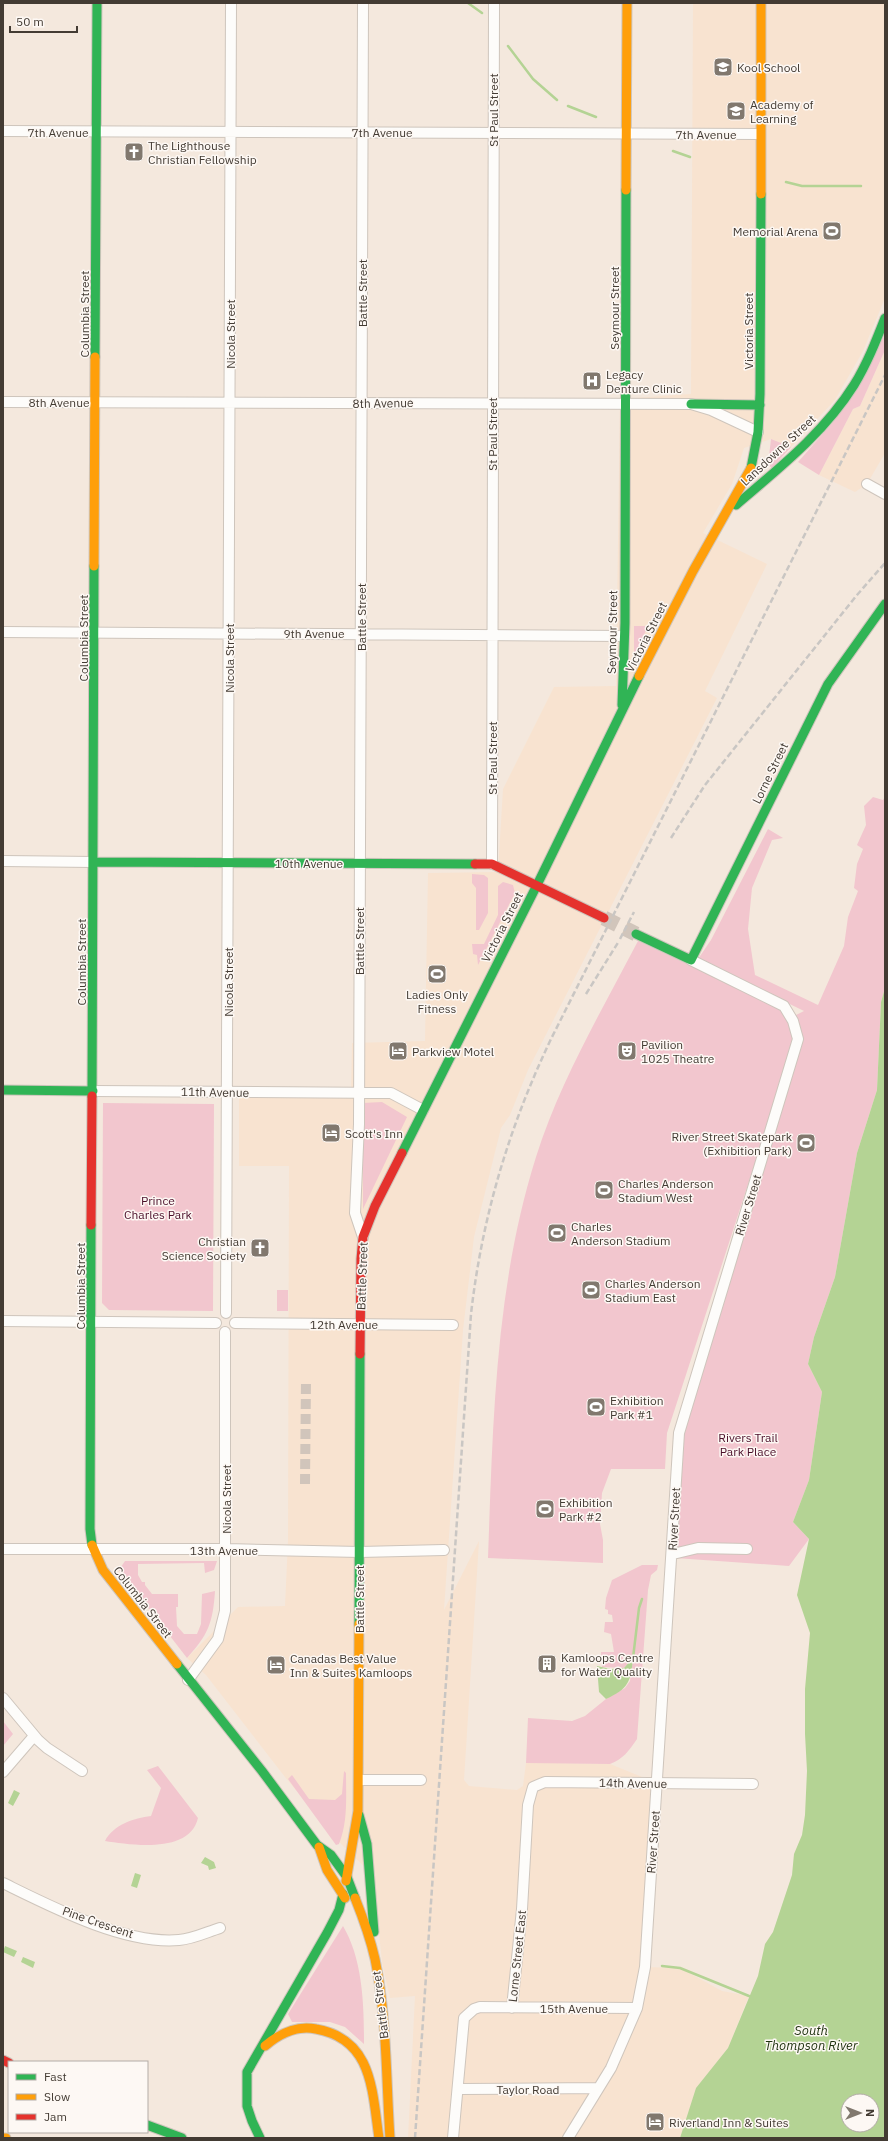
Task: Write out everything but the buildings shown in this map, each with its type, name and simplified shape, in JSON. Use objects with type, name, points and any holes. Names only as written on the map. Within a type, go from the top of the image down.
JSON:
[{"type":"main road","name":"Columbia Street","points":[[97,3],[90,1529],[93,1549],[103,1570],[188,1680],[262,1771],[318,1845],[331,1855],[347,1877]]},
{"type":"main road","name":"Seymour Street","points":[[622,710],[626,403],[627,3]]},
{"type":"main road","name":"Victoria Street","points":[[363,1238],[375,1206],[537,885],[622,710],[694,571],[750,472],[758,432],[760,405],[761,3]]},
{"type":"main road","name":"Lansdowne Street","points":[[728,513],[815,434],[847,395],[871,354],[885,318]]},
{"type":"main road","points":[[691,404],[760,405]]},
{"type":"main road","name":"Lorne Street","points":[[690,960],[828,684],[885,604]]},
{"type":"main road","name":"10th Avenue","points":[[94,862],[492,864],[604,918]]},
{"type":"main road","points":[[636,934],[690,960]]},
{"type":"main road","name":"11th Avenue","points":[[3,1090],[93,1091]]},
{"type":"main road","name":"Battle Street","points":[[257,2054],[339,1910],[347,1877],[358,1811],[360,1324],[361,1259],[363,1238]]},
{"type":"main road","points":[[358,1811],[368,1844],[375,1959]]},
{"type":"main road","name":"Columbia Street","points":[[318,1845],[327,1870],[343,1894]]},
{"type":"main road","name":"Battle Street","points":[[347,1877],[367,1928],[375,1959],[382,2008],[390,2138]]},
{"type":"main road","points":[[343,1894],[360,1939]]},
{"type":"main road","points":[[260,2138],[250,2120],[245,2095],[247,2072],[257,2054],[273,2038],[286,2031],[304,2028],[318,2028],[340,2036],[352,2045],[362,2058],[370,2078],[379,2138]]},
{"type":"main road","points":[[376,2061],[379,2138]]},
{"type":"main road","points":[[148,2125],[182,2138]]},
{"type":"street","name":"Nicola Street","points":[[226,1313],[231,3]]},
{"type":"street","name":"Battle Street","points":[[363,3],[359,1094],[355,1188],[355,1213],[363,1238]]},
{"type":"street","name":"St Paul Street","points":[[492,864],[494,3]]},
{"type":"street","name":"7th Avenue","points":[[3,131],[760,134]]},
{"type":"street","name":"8th Avenue","points":[[3,402],[691,404],[711,410],[758,432]]},
{"type":"street","points":[[867,484],[885,494]]},
{"type":"street","name":"9th Avenue","points":[[3,632],[624,636]]},
{"type":"street","name":"10th Avenue","points":[[3,861],[94,862]]},
{"type":"street","name":"River Street","points":[[568,2138],[611,2068],[637,2008],[645,1967],[679,1433],[798,1039],[794,1021],[784,1006],[690,960]]},
{"type":"street","name":"11th Avenue","points":[[93,1091],[391,1094],[423,1110]]},
{"type":"street","points":[[226,1313],[233,1316],[235,1323],[231,1331],[225,1332],[219,1330],[216,1323],[218,1316],[226,1313]]},
{"type":"street","points":[[3,1321],[216,1323]]},
{"type":"street","name":"12th Avenue","points":[[235,1323],[453,1325]]},
{"type":"street","name":"Nicola Street","points":[[188,1680],[213,1646],[221,1630],[225,1611],[225,1332]]},
{"type":"street","name":"13th Avenue","points":[[3,1549],[226,1548],[360,1552],[444,1550]]},
{"type":"street","points":[[672,1554],[698,1548],[747,1549]]},
{"type":"street","points":[[3,1698],[34,1736],[46,1748],[82,1770]]},
{"type":"street","points":[[3,1772],[34,1736]]},
{"type":"street","points":[[359,1780],[421,1780]]},
{"type":"street","name":"14th Avenue","points":[[528,1805],[534,1787],[545,1782],[753,1784]]},
{"type":"street","name":"Lorne Street East","points":[[454,2138],[464,2018],[474,2009],[512,2008],[522,1909],[528,1805]]},
{"type":"street","name":"Pine Crescent","points":[[3,1883],[44,1903],[112,1930],[156,1940],[181,1940],[220,1928]]},
{"type":"street","name":"15th Avenue","points":[[512,2008],[637,2008]]},
{"type":"street","name":"Taylor Road","points":[[458,2089],[598,2088]]},
{"type":"shaded area","points":[[693,3],[885,3],[885,298],[863,351],[835,400],[791,447],[771,439],[744,448],[732,484],[703,533],[767,564],[705,691],[717,698],[528,1070],[510,1115],[501,1128],[474,1237],[463,1330],[444,1610],[479,1541],[464,1780],[469,1786],[517,1790],[523,1786],[526,1763],[555,1763],[610,1764],[657,1783],[645,1967],[680,1968],[722,1991],[749,1996],[728,2048],[696,2088],[680,2138],[408,2138],[415,1996],[390,1998],[382,1962],[373,1875],[342,1845],[285,1777],[206,1675],[187,1658],[238,1607],[285,1606],[288,1541],[289,1166],[239,1166],[239,1096],[351,1095],[352,1043],[425,1041],[428,873],[498,872],[503,789],[554,687],[616,686],[620,399],[691,394]]},
{"type":"shaded area","points":[[885,350],[885,453],[867,484],[855,492],[819,475],[853,409],[860,406]]},
{"type":"green space","points":[[885,335],[885,350],[860,406],[853,409],[819,475],[798,462],[834,421]]},
{"type":"green space","points":[[771,439],[791,447],[772,468],[768,465]]},
{"type":"green space","points":[[634,626],[648,626],[634,656]]},
{"type":"green space","name":"Rivers Trail Park Place","points":[[873,797],[883,800],[885,797],[885,988],[881,1002],[877,1090],[857,1153],[835,1277],[814,1337],[808,1364],[822,1392],[809,1480],[793,1522],[809,1539],[789,1566],[675,1558],[681,1434],[802,1039],[794,1016],[804,1011],[698,959],[711,940],[768,829],[783,838],[772,840],[752,888],[748,929],[755,975],[818,1005],[844,946],[848,917],[858,891],[854,888],[857,864],[863,849],[857,845],[866,825],[864,806]]},
{"type":"green space","points":[[472,874],[484,875],[488,878],[488,913],[479,930],[476,930],[476,888],[472,883]]},
{"type":"green space","points":[[503,882],[513,885],[515,893],[478,965],[477,955],[473,954],[472,944],[484,944],[498,915],[498,886]]},
{"type":"green space","points":[[638,941],[782,1009],[795,1040],[667,1433],[665,1469],[611,1469],[602,1493],[600,1524],[603,1540],[603,1563],[488,1558],[498,1356],[504,1305],[522,1206],[536,1157],[557,1101],[582,1047]]},
{"type":"green space","points":[[382,1102],[407,1117],[363,1209],[363,1103]]},
{"type":"green space","name":"Prince Charles Park","points":[[103,1103],[214,1104],[213,1311],[109,1310],[102,1303]]},
{"type":"green space","points":[[277,1290],[288,1290],[288,1311],[277,1311]]},
{"type":"green space","points":[[125,1561],[217,1561],[214,1570],[205,1573],[204,1563],[138,1564],[138,1575],[142,1582],[145,1582],[145,1585],[152,1594],[178,1594],[178,1607],[176,1607],[177,1626],[184,1634],[197,1634],[201,1624],[202,1594],[215,1591],[213,1612],[208,1628],[205,1635],[187,1658],[119,1570]]},
{"type":"green space","points":[[642,1565],[658,1565],[657,1570],[651,1575],[648,1590],[637,1739],[619,1760],[610,1764],[526,1763],[528,1718],[572,1721],[585,1716],[606,1699],[625,1688],[630,1681],[633,1659],[624,1668],[602,1667],[601,1652],[614,1652],[611,1634],[604,1632],[605,1622],[613,1622],[612,1615],[608,1614],[608,1610],[605,1609],[606,1598],[612,1580]]},
{"type":"green space","points":[[3,1721],[13,1734],[3,1746]]},
{"type":"green space","points":[[158,1766],[198,1818],[193,1829],[184,1837],[172,1842],[158,1844],[144,1845],[105,1841],[113,1831],[125,1823],[138,1818],[151,1816],[161,1788],[147,1770]]},
{"type":"green space","points":[[344,1771],[346,1773],[345,1818],[342,1836],[339,1844],[336,1845],[288,1779],[292,1775],[309,1799],[335,1800],[342,1794]]},
{"type":"green space","points":[[343,1926],[355,1953],[361,1983],[364,2014],[364,2044],[345,2027],[330,2022],[292,2022],[288,2014]]},
{"type":"water","name":"South Thompson River","points":[[885,988],[885,2134],[884,2138],[680,2138],[696,2088],[728,2048],[758,1976],[765,1944],[773,1932],[792,1875],[794,1854],[802,1835],[805,1815],[807,1771],[805,1689],[810,1633],[797,1595],[809,1539],[793,1522],[809,1480],[822,1392],[808,1364],[814,1337],[835,1277],[857,1153],[877,1090],[881,1002]]},
{"type":"water","points":[[633,1658],[631,1673],[627,1684],[619,1692],[606,1699],[599,1692],[597,1666],[611,1669],[624,1668]]},
{"type":"water","points":[[14,1790],[20,1793],[13,1806],[8,1803]]},
{"type":"water","points":[[205,1857],[214,1862],[216,1868],[209,1870],[208,1866],[201,1863]]},
{"type":"water","points":[[135,1873],[141,1875],[137,1888],[131,1886]]},
{"type":"water","points":[[5,1946],[17,1951],[14,1957],[3,1952]]},
{"type":"water","points":[[23,1957],[35,1962],[33,1968],[21,1962]]},
{"type":"waterway","points":[[468,3],[482,13]]},
{"type":"waterway","points":[[508,46],[533,79],[557,100]]},
{"type":"waterway","points":[[568,106],[596,117]]},
{"type":"waterway","points":[[673,151],[690,157]]},
{"type":"waterway","points":[[786,182],[802,186],[861,186]]},
{"type":"waterway","points":[[633,1658],[639,1608],[642,1599]]},
{"type":"waterway","points":[[662,1966],[680,1968],[749,1996]]},
{"type":"tunnel","points":[[604,918],[636,934]]},
{"type":"tunnel","points":[[305,1484],[306,1380]]},
{"type":"railway","points":[[415,2138],[471,1314],[482,1242],[499,1173],[522,1105],[551,1039],[885,375]]},
{"type":"railway","points":[[671,838],[705,785],[857,595],[885,563]]},
{"type":"railway","points":[[620,939],[634,912]]},
{"type":"railway","points":[[586,994],[619,941]]},
{"type":"traffic: fast","points":[[95,357],[97,3]]},
{"type":"traffic: fast","points":[[622,705],[625,623],[626,190]]},
{"type":"traffic: fast","points":[[751,468],[758,432],[760,394],[761,194]]},
{"type":"traffic: fast","points":[[736,505],[800,450],[829,419],[854,385],[863,369],[885,318]]},
{"type":"traffic: fast","points":[[691,404],[760,405]]},
{"type":"traffic: fast","points":[[92,1096],[94,566]]},
{"type":"traffic: fast","points":[[636,934],[691,960],[828,684],[885,604]]},
{"type":"traffic: fast","points":[[402,1153],[537,885],[639,676]]},
{"type":"traffic: fast","points":[[94,862],[475,864]]},
{"type":"traffic: fast","points":[[3,1090],[93,1091]]},
{"type":"traffic: fast","points":[[91,1225],[90,1529],[92,1545]]},
{"type":"traffic: fast","points":[[359,1624],[360,1354]]},
{"type":"traffic: fast","points":[[177,1664],[262,1771],[317,1845],[331,1855],[347,1877],[355,1898]]},
{"type":"traffic: fast","points":[[359,1815],[367,1844],[374,1932]]},
{"type":"traffic: fast","points":[[260,2138],[247,2106],[247,2072],[327,1933],[339,1910],[343,1894]]},
{"type":"traffic: fast","points":[[148,2125],[182,2138]]},
{"type":"traffic: slow","points":[[626,190],[627,3]]},
{"type":"traffic: slow","points":[[761,3],[761,194]]},
{"type":"traffic: slow","points":[[94,566],[95,357]]},
{"type":"traffic: slow","points":[[639,676],[693,571],[751,468]]},
{"type":"traffic: slow","points":[[92,1545],[103,1570],[177,1664]]},
{"type":"traffic: slow","points":[[346,1881],[358,1811],[359,1624]]},
{"type":"traffic: slow","points":[[319,1847],[327,1870],[345,1898]]},
{"type":"traffic: slow","points":[[355,1898],[371,1943],[379,1981],[386,2048],[390,2138]]},
{"type":"traffic: slow","points":[[265,2046],[282,2034],[302,2028],[316,2029],[335,2035],[349,2044],[359,2055],[371,2085],[379,2138]]},
{"type":"traffic: jam","points":[[475,864],[492,864],[604,918]]},
{"type":"traffic: jam","points":[[91,1225],[92,1096]]},
{"type":"traffic: jam","points":[[360,1354],[361,1259],[363,1237],[375,1206],[402,1153]]},
{"type":"traffic: jam","points":[[3,2060],[8,2062]]},
{"type":"place","name":"Kool School","points":[[723,67]]},
{"type":"place","name":"Academy of Learning","points":[[736,111]]},
{"type":"place","name":"The Lighthouse Christian Fellowship","points":[[134,152]]},
{"type":"place","name":"Memorial Arena","points":[[832,231]]},
{"type":"place","name":"Legacy Denture Clinic","points":[[592,381]]},
{"type":"place","name":"Ladies Only Fitness","points":[[437,974]]},
{"type":"place","name":"Parkview Motel","points":[[398,1051]]},
{"type":"place","name":"Pavilion 1025 Theatre","points":[[627,1051]]},
{"type":"place","name":"Scott's Inn","points":[[331,1133]]},
{"type":"place","name":"River Street Skatepark (Exhibition Park)","points":[[806,1143]]},
{"type":"place","name":"Charles Anderson Stadium West","points":[[604,1190]]},
{"type":"place","name":"Charles Anderson Stadium","points":[[557,1233]]},
{"type":"place","name":"Christian Science Society","points":[[260,1248]]},
{"type":"place","name":"Charles Anderson Stadium East","points":[[591,1290]]},
{"type":"place","name":"Exhibition Park #1","points":[[596,1407]]},
{"type":"place","name":"Exhibition Park #2","points":[[545,1509]]},
{"type":"place","name":"Kamloops Centre for Water Quality","points":[[547,1664]]},
{"type":"place","name":"Canadas Best Value Inn & Suites Kamloops","points":[[276,1665]]},
{"type":"place","name":"Riverland Inn & Suites","points":[[655,2122]]}]
